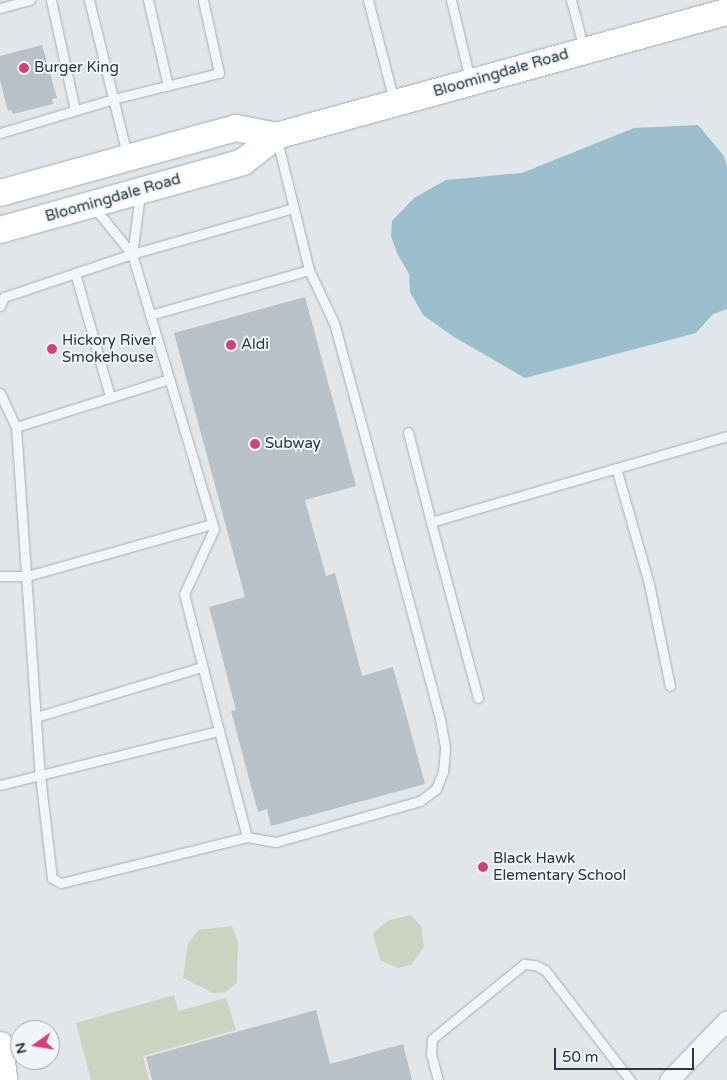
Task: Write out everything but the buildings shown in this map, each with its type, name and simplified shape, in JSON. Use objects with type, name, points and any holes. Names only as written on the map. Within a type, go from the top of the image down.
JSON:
[{"type":"main road","name":"Bloomingdale Road","points":[[0,230],[243,162],[276,136],[727,12]]},
{"type":"main road","name":"Bloomingdale Road","points":[[0,193],[236,128],[276,136]]},
{"type":"main road","points":[[0,1045],[4,1080]]},
{"type":"street","points":[[669,1080],[727,1020]]},
{"type":"lane","points":[[0,8],[30,0]]},
{"type":"lane","points":[[51,0],[75,110]]},
{"type":"lane","points":[[89,0],[128,158]]},
{"type":"lane","points":[[148,0],[168,86]]},
{"type":"lane","points":[[0,133],[113,99],[219,73],[203,0]]},
{"type":"lane","points":[[368,0],[394,103]]},
{"type":"lane","points":[[452,0],[471,82]]},
{"type":"lane","points":[[571,0],[584,50]]},
{"type":"lane","points":[[0,394],[16,427],[40,775],[52,878],[61,883],[247,837],[276,842],[420,801],[436,789],[443,772],[444,748],[440,719],[334,323],[309,270],[276,136]]},
{"type":"lane","points":[[132,254],[141,190]]},
{"type":"lane","points":[[91,204],[132,254],[214,529],[184,594],[247,837]]},
{"type":"lane","points":[[0,306],[4,297],[132,254],[294,208]]},
{"type":"lane","points":[[150,315],[309,270]]},
{"type":"lane","points":[[75,273],[110,397]]},
{"type":"lane","points":[[16,427],[169,379]]},
{"type":"lane","points":[[408,432],[478,698]]},
{"type":"lane","points":[[431,522],[727,436]]},
{"type":"lane","points":[[616,468],[649,584],[670,686]]},
{"type":"lane","points":[[0,576],[27,576],[212,524]]},
{"type":"lane","points":[[36,717],[202,667]]},
{"type":"lane","points":[[0,785],[219,731]]},
{"type":"lane","points":[[438,1080],[431,1054],[432,1039],[524,964],[536,964],[545,970],[630,1080]]},
{"type":"green space","points":[[411,915],[421,926],[424,947],[411,965],[398,968],[380,960],[373,933],[389,920]]},
{"type":"green space","points":[[232,926],[238,941],[237,983],[225,992],[213,993],[183,978],[188,944],[198,930]]},
{"type":"green space","points":[[174,995],[178,1011],[226,998],[236,1030],[143,1056],[149,1080],[91,1080],[76,1023]]},
{"type":"water","points":[[698,125],[724,156],[727,167],[727,309],[713,314],[696,333],[525,378],[454,337],[423,315],[410,292],[409,274],[397,253],[391,236],[392,221],[414,198],[446,180],[522,173],[634,128]]},
{"type":"place","name":"Burger King","points":[[24,68]]},
{"type":"place","name":"Aldi","points":[[231,345]]},
{"type":"place","name":"Hickory River Smokehouse","points":[[52,349]]},
{"type":"place","name":"Subway","points":[[255,444]]},
{"type":"place","name":"Black Hawk Elementary School","points":[[483,867]]}]
